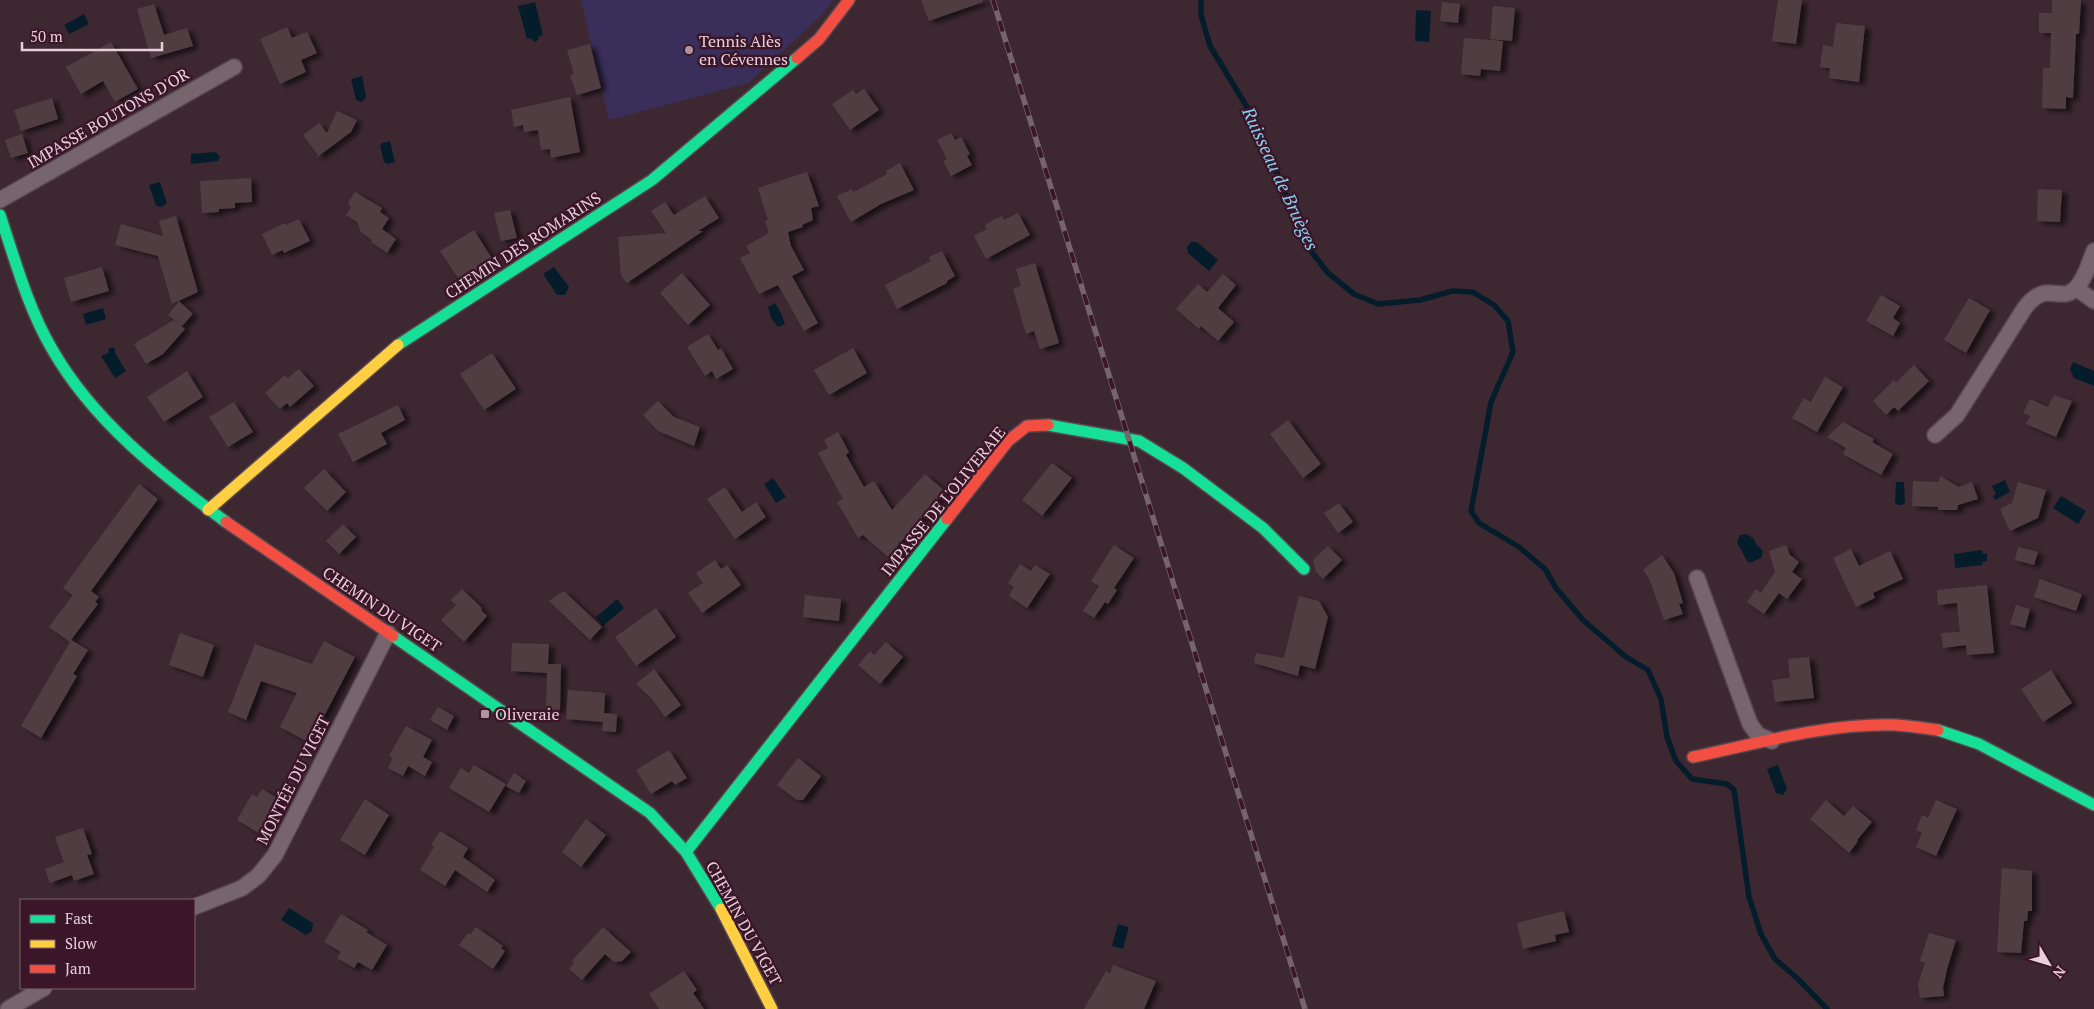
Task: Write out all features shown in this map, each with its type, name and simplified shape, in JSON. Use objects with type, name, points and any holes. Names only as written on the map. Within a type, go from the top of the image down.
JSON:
[{"type":"street","name":"CHEMIN DES ROMARINS","points":[[208,510],[394,348],[652,180],[818,39],[849,0]]},
{"type":"street","name":"IMPASSE BOUTONS D'OR","points":[[0,200],[234,67]]},
{"type":"street","name":"CHEMIN DU VIGET","points":[[0,215],[34,316],[54,352],[77,387],[107,421],[136,449],[208,510],[650,813],[686,852],[716,898],[772,1009]]},
{"type":"street","points":[[1935,435],[1957,415],[2032,299],[2045,293],[2061,296],[2076,288],[2084,276],[2094,251]]},
{"type":"street","points":[[2076,288],[2094,302]]},
{"type":"street","name":"IMPASSE DE L'OLIVERAIE","points":[[686,852],[1008,441],[1027,426],[1054,425],[1139,441],[1183,468],[1263,528],[1304,569]]},
{"type":"street","points":[[1697,578],[1750,724],[1758,736],[1772,741]]},
{"type":"street","name":"MONTÉE DU VIGET","points":[[195,907],[242,888],[258,876],[275,855],[388,633]]},
{"type":"street","points":[[1694,757],[1817,731],[1857,726],[1897,725],[1940,730],[1979,744],[2094,805]]},
{"type":"street","points":[[8,1009],[42,989]]},
{"type":"shaded area","name":"Tennis Alès en Cévennes","points":[[581,0],[833,0],[821,16],[748,83],[609,120]]},
{"type":"water","points":[[535,2],[543,35],[539,36],[535,42],[530,38],[527,39],[518,6]]},
{"type":"water","points":[[1416,10],[1431,11],[1429,42],[1415,41]]},
{"type":"water","points":[[84,14],[89,24],[69,34],[64,25]]},
{"type":"water","points":[[362,76],[366,97],[362,102],[356,100],[351,79]]},
{"type":"water","points":[[390,141],[395,162],[388,164],[384,162],[380,146],[382,143]]},
{"type":"water","points":[[214,152],[220,157],[218,161],[191,164],[191,154]]},
{"type":"water","points":[[160,182],[167,203],[162,207],[156,206],[149,185]]},
{"type":"water","points":[[1191,242],[1197,242],[1218,260],[1209,271],[1188,253],[1187,247]]},
{"type":"water","points":[[554,267],[569,287],[565,295],[557,295],[543,274]]},
{"type":"water","points":[[775,303],[785,324],[778,327],[771,318],[768,307]]},
{"type":"water","points":[[103,308],[106,319],[86,325],[83,314]]},
{"type":"water","points":[[113,347],[115,349],[115,353],[126,371],[115,378],[101,356],[108,353],[109,348]]},
{"type":"water","points":[[2073,362],[2094,371],[2094,386],[2074,378],[2070,369]]},
{"type":"water","points":[[773,478],[786,497],[776,503],[764,484]]},
{"type":"water","points":[[2005,480],[2010,492],[1995,500],[1993,496],[1996,494],[1992,486]]},
{"type":"water","points":[[1896,482],[1904,482],[1905,502],[1902,505],[1897,505],[1895,502]]},
{"type":"water","points":[[2061,496],[2086,511],[2078,524],[2053,508]]},
{"type":"water","points":[[1747,534],[1754,539],[1757,546],[1763,552],[1761,558],[1750,563],[1737,542],[1740,535]]},
{"type":"water","points":[[1982,550],[1983,554],[1987,554],[1987,561],[1982,562],[1983,565],[1955,568],[1954,554]]},
{"type":"water","points":[[617,599],[624,608],[603,626],[596,617]]},
{"type":"water","points":[[1778,765],[1787,789],[1783,795],[1776,793],[1767,769]]},
{"type":"water","points":[[289,908],[313,923],[312,931],[306,935],[281,920]]},
{"type":"water","points":[[1118,924],[1129,927],[1123,949],[1112,946]]},
{"type":"building","points":[[921,0],[983,0],[983,2],[929,21]]},
{"type":"building","points":[[1778,0],[1802,0],[1796,44],[1772,41]]},
{"type":"building","points":[[2052,0],[2081,0],[2079,34],[2076,34],[2073,98],[2066,97],[2066,109],[2042,108],[2043,68],[2050,68],[2051,33],[2039,33],[2039,13],[2052,13]]},
{"type":"building","points":[[1442,2],[1460,4],[1458,23],[1440,21]]},
{"type":"building","points":[[154,4],[164,35],[187,28],[193,46],[151,58],[137,9]]},
{"type":"building","points":[[1493,6],[1515,8],[1512,41],[1490,39]]},
{"type":"building","points":[[1836,23],[1865,26],[1859,82],[1829,78],[1830,68],[1820,67],[1823,45],[1833,47]]},
{"type":"building","points":[[287,27],[292,38],[307,32],[317,53],[301,60],[306,72],[280,84],[260,39]]},
{"type":"building","points":[[1464,38],[1503,41],[1500,71],[1481,69],[1480,76],[1461,74]]},
{"type":"building","points":[[111,42],[138,89],[115,102],[103,81],[81,94],[66,67]]},
{"type":"building","points":[[590,44],[601,88],[577,95],[570,75],[574,74],[567,50]]},
{"type":"building","points":[[864,89],[879,110],[850,130],[832,104],[853,90],[856,94]]},
{"type":"building","points":[[570,97],[580,152],[551,158],[550,149],[541,150],[538,130],[524,132],[523,125],[514,127],[511,110]]},
{"type":"building","points":[[52,98],[58,119],[21,131],[14,110]]},
{"type":"building","points":[[337,111],[357,120],[351,132],[316,158],[318,155],[303,135],[319,123],[327,133]]},
{"type":"building","points":[[951,133],[955,140],[961,137],[970,154],[967,156],[972,165],[951,176],[943,161],[947,159],[937,140]]},
{"type":"building","points":[[22,134],[28,153],[11,158],[5,140]]},
{"type":"building","points":[[900,163],[914,190],[881,204],[851,222],[837,196],[852,189],[853,192],[873,182],[887,174],[886,171]]},
{"type":"building","points":[[807,172],[819,206],[811,208],[813,220],[802,225],[803,227],[788,232],[791,246],[804,270],[792,276],[818,323],[804,331],[778,285],[759,294],[740,258],[750,253],[746,246],[769,233],[765,221],[768,220],[758,188]]},
{"type":"building","points":[[251,178],[252,202],[235,203],[235,208],[219,209],[219,212],[202,213],[200,181]]},
{"type":"building","points":[[2038,189],[2062,190],[2060,222],[2037,221]]},
{"type":"building","points":[[355,192],[382,208],[380,212],[389,218],[382,229],[396,239],[387,253],[371,242],[372,240],[361,232],[357,222],[346,215],[351,208],[348,203]]},
{"type":"building","points":[[705,196],[719,218],[698,231],[703,231],[627,283],[621,275],[618,237],[666,233],[651,211],[665,202],[674,215]]},
{"type":"building","points":[[510,210],[517,238],[501,241],[494,213]]},
{"type":"building","points":[[1018,213],[1030,235],[986,259],[974,236],[987,229],[985,225],[993,220],[1002,216],[1004,220]]},
{"type":"building","points":[[176,216],[198,292],[172,304],[158,256],[115,245],[121,224],[163,236],[159,221]]},
{"type":"building","points":[[299,219],[310,241],[284,253],[283,250],[272,255],[262,234],[285,223],[286,225]]},
{"type":"building","points":[[474,230],[493,260],[460,281],[440,251]]},
{"type":"building","points":[[942,251],[955,276],[947,281],[947,283],[897,309],[885,285],[931,261],[929,257]]},
{"type":"building","points":[[1035,263],[1059,343],[1040,349],[1034,331],[1026,334],[1013,289],[1021,286],[1016,269]]},
{"type":"building","points":[[102,267],[109,291],[71,302],[64,278]]},
{"type":"building","points":[[682,273],[710,305],[688,325],[660,293]]},
{"type":"building","points":[[1223,274],[1236,285],[1218,308],[1234,322],[1218,341],[1201,326],[1199,329],[1176,309],[1198,284],[1207,292]]},
{"type":"building","points":[[1881,295],[1900,306],[1893,318],[1900,323],[1893,336],[1866,321]]},
{"type":"building","points":[[1969,298],[1990,310],[1966,353],[1944,340]]},
{"type":"building","points":[[179,301],[193,314],[182,326],[168,315]]},
{"type":"building","points":[[174,320],[185,329],[163,354],[146,364],[134,344]]},
{"type":"building","points":[[708,334],[718,350],[721,348],[733,369],[716,379],[712,371],[705,376],[687,347]]},
{"type":"building","points":[[853,348],[867,373],[829,395],[814,370]]},
{"type":"building","points":[[492,353],[516,389],[484,410],[460,374]]},
{"type":"building","points":[[1914,365],[1929,381],[1898,411],[1894,407],[1886,415],[1873,401],[1894,380],[1896,383]]},
{"type":"building","points":[[299,369],[314,386],[290,407],[287,403],[280,409],[265,393],[285,375],[288,378]]},
{"type":"building","points":[[187,371],[203,397],[164,422],[147,397]]},
{"type":"building","points":[[1825,377],[1843,387],[1817,432],[1792,418],[1804,398],[1811,402]]},
{"type":"building","points":[[2054,395],[2072,401],[2056,437],[2026,424],[2030,416],[2023,413],[2030,399],[2048,407]]},
{"type":"building","points":[[658,401],[674,417],[700,427],[694,446],[658,431],[643,415]]},
{"type":"building","points":[[234,402],[253,432],[228,447],[209,417]]},
{"type":"building","points":[[398,405],[405,420],[381,433],[387,444],[353,462],[338,434]]},
{"type":"building","points":[[1288,420],[1321,464],[1303,478],[1270,434]]},
{"type":"building","points":[[1843,422],[1874,439],[1872,442],[1893,454],[1881,475],[1843,454],[1846,448],[1827,437]]},
{"type":"building","points":[[838,432],[849,452],[846,455],[864,487],[874,481],[892,510],[925,474],[945,491],[888,557],[863,535],[858,538],[837,502],[843,499],[818,453],[828,448],[824,440]]},
{"type":"building","points":[[1052,463],[1072,478],[1042,516],[1022,500]]},
{"type":"building","points":[[324,469],[346,492],[327,511],[304,488]]},
{"type":"building","points":[[1940,476],[1959,487],[1972,482],[1978,499],[1958,505],[1957,510],[1938,510],[1938,507],[1912,506],[1913,481],[1939,482]]},
{"type":"building","points":[[2018,482],[2046,490],[2038,518],[2010,531],[2000,509],[2012,503]]},
{"type":"building","points":[[139,484],[158,499],[91,591],[99,597],[95,602],[98,604],[71,640],[88,650],[73,674],[77,676],[41,738],[21,726],[70,642],[49,627],[73,595],[63,588]]},
{"type":"building","points":[[725,487],[742,512],[756,502],[766,517],[735,539],[707,499]]},
{"type":"building","points":[[1339,503],[1353,522],[1338,533],[1324,513]]},
{"type":"building","points":[[343,524],[356,537],[339,554],[326,541]]},
{"type":"building","points":[[1114,545],[1134,558],[1114,588],[1117,590],[1108,604],[1105,602],[1094,618],[1083,611],[1099,586],[1091,581]]},
{"type":"building","points":[[1786,545],[1790,555],[1799,562],[1792,572],[1802,579],[1787,599],[1779,593],[1764,614],[1747,602],[1756,589],[1761,593],[1775,572],[1769,551]]},
{"type":"building","points":[[1328,546],[1342,560],[1323,579],[1316,572],[1313,560]]},
{"type":"building","points":[[2018,547],[2038,552],[2034,565],[2015,560]]},
{"type":"building","points":[[1851,549],[1859,566],[1890,551],[1903,579],[1873,593],[1875,598],[1856,607],[1833,558]]},
{"type":"building","points":[[1662,555],[1674,573],[1683,603],[1679,604],[1683,614],[1664,620],[1649,578],[1643,570]]},
{"type":"building","points":[[715,560],[721,569],[727,565],[741,585],[702,613],[688,593],[703,583],[696,573]]},
{"type":"building","points":[[1020,564],[1031,571],[1035,565],[1050,574],[1027,608],[1009,596],[1014,587],[1008,583]]},
{"type":"building","points":[[2040,579],[2082,594],[2076,611],[2034,597]]},
{"type":"building","points":[[1987,585],[1994,653],[1967,655],[1966,645],[1943,648],[1941,633],[1960,632],[1957,603],[1938,605],[1937,590]]},
{"type":"building","points":[[462,589],[482,608],[481,610],[487,616],[464,642],[441,620],[456,605],[451,600]]},
{"type":"building","points":[[564,591],[602,627],[590,640],[549,601]]},
{"type":"building","points":[[805,595],[841,599],[839,621],[803,617]]},
{"type":"building","points":[[1299,596],[1319,601],[1328,617],[1315,669],[1300,665],[1298,676],[1254,663],[1256,653],[1284,658]]},
{"type":"building","points":[[2016,605],[2030,609],[2025,628],[2010,624]]},
{"type":"building","points":[[656,608],[676,637],[636,666],[615,637]]},
{"type":"building","points":[[180,633],[214,645],[203,677],[169,665]]},
{"type":"building","points":[[324,641],[355,657],[310,743],[280,727],[297,693],[261,681],[246,720],[228,712],[255,644],[312,664]]},
{"type":"building","points":[[886,642],[903,657],[880,684],[858,665],[870,651],[874,655]]},
{"type":"building","points":[[512,643],[549,644],[548,664],[561,664],[560,710],[546,710],[547,673],[511,671]]},
{"type":"building","points":[[1809,657],[1814,698],[1775,702],[1772,680],[1790,678],[1788,659]]},
{"type":"building","points":[[654,669],[681,705],[665,717],[652,699],[636,684]]},
{"type":"building","points":[[2051,670],[2072,703],[2043,722],[2021,689]]},
{"type":"building","points":[[568,690],[605,693],[604,713],[617,714],[616,732],[602,731],[603,722],[566,719]]},
{"type":"building","points":[[438,707],[454,716],[447,730],[430,720]]},
{"type":"building","points":[[406,726],[432,740],[423,757],[432,762],[425,776],[408,766],[403,776],[388,768],[393,758],[389,756]]},
{"type":"building","points":[[669,750],[687,778],[675,785],[672,781],[651,794],[636,770]]},
{"type":"building","points":[[798,758],[821,776],[803,800],[797,800],[777,785]]},
{"type":"building","points":[[474,765],[506,784],[489,812],[449,788],[461,768],[469,773]]},
{"type":"building","points":[[514,773],[526,781],[519,793],[506,786]]},
{"type":"building","points":[[262,789],[282,801],[262,835],[237,820],[252,794],[257,797]]},
{"type":"building","points":[[365,799],[389,815],[365,855],[340,840]]},
{"type":"building","points":[[1826,800],[1844,816],[1853,806],[1872,822],[1849,853],[1810,819]]},
{"type":"building","points":[[1936,800],[1957,809],[1936,856],[1916,847],[1922,833],[1916,830],[1922,815],[1928,818]]},
{"type":"building","points":[[586,819],[606,835],[581,867],[562,852]]},
{"type":"building","points":[[83,828],[92,854],[87,855],[94,874],[74,881],[72,875],[50,883],[45,869],[64,862],[55,837]]},
{"type":"building","points":[[440,831],[468,848],[463,857],[495,880],[487,892],[455,870],[445,886],[420,870],[434,847],[431,845]]},
{"type":"building","points":[[2002,868],[2032,871],[2032,911],[2028,911],[2027,921],[2024,921],[2021,953],[1997,952]]},
{"type":"building","points":[[1564,911],[1569,932],[1555,935],[1556,941],[1523,949],[1517,923]]},
{"type":"building","points":[[341,914],[368,930],[366,932],[387,945],[372,970],[358,962],[354,968],[337,958],[341,952],[324,942]]},
{"type":"building","points":[[476,927],[503,946],[501,948],[505,951],[493,969],[459,945],[468,933],[470,935]]},
{"type":"building","points":[[603,927],[631,952],[622,961],[614,962],[605,954],[582,980],[569,969],[574,963],[572,961]]},
{"type":"building","points":[[1929,933],[1956,940],[1947,969],[1943,988],[1944,996],[1920,998],[1918,984],[1925,963],[1920,961]]},
{"type":"building","points":[[1113,965],[1156,981],[1144,1009],[1084,1009],[1106,971],[1110,974]]},
{"type":"building","points":[[684,971],[697,990],[693,993],[704,1009],[659,1009],[649,994]]},
{"type":"waterway","name":"Ruisseau de Bruèges","points":[[1201,0],[1201,15],[1210,46],[1256,122],[1311,251],[1328,273],[1354,294],[1378,304],[1420,300],[1452,291],[1473,292],[1494,305],[1508,321],[1513,352],[1491,402],[1471,511],[1479,523],[1519,547],[1545,569],[1556,588],[1583,620],[1626,657],[1648,670],[1661,699],[1667,737],[1676,761],[1692,779],[1727,784],[1734,790],[1749,897],[1761,934],[1775,959],[1798,979],[1827,1009]]},
{"type":"railway","points":[[993,0],[1305,1009]]},
{"type":"traffic: fast","points":[[398,345],[652,180],[797,58]]},
{"type":"traffic: fast","points":[[0,215],[23,284],[43,333],[87,400],[108,423],[153,465],[226,522]]},
{"type":"traffic: fast","points":[[1048,425],[1139,441],[1183,468],[1263,528],[1304,569]]},
{"type":"traffic: fast","points":[[686,852],[947,519]]},
{"type":"traffic: fast","points":[[393,636],[650,813],[686,852],[721,909]]},
{"type":"traffic: fast","points":[[1938,730],[1979,744],[2094,805]]},
{"type":"traffic: slow","points":[[208,510],[398,345]]},
{"type":"traffic: slow","points":[[721,909],[772,1009]]},
{"type":"traffic: jam","points":[[797,58],[819,39],[849,0]]},
{"type":"traffic: jam","points":[[947,519],[1008,441],[1027,426],[1048,425]]},
{"type":"traffic: jam","points":[[226,522],[393,636]]},
{"type":"traffic: jam","points":[[1693,757],[1794,735],[1845,727],[1896,725],[1938,730]]},
{"type":"place","name":"Tennis Alès en Cévennes","points":[[689,50]]},
{"type":"place","name":"Oliveraie","points":[[485,714]]}]
